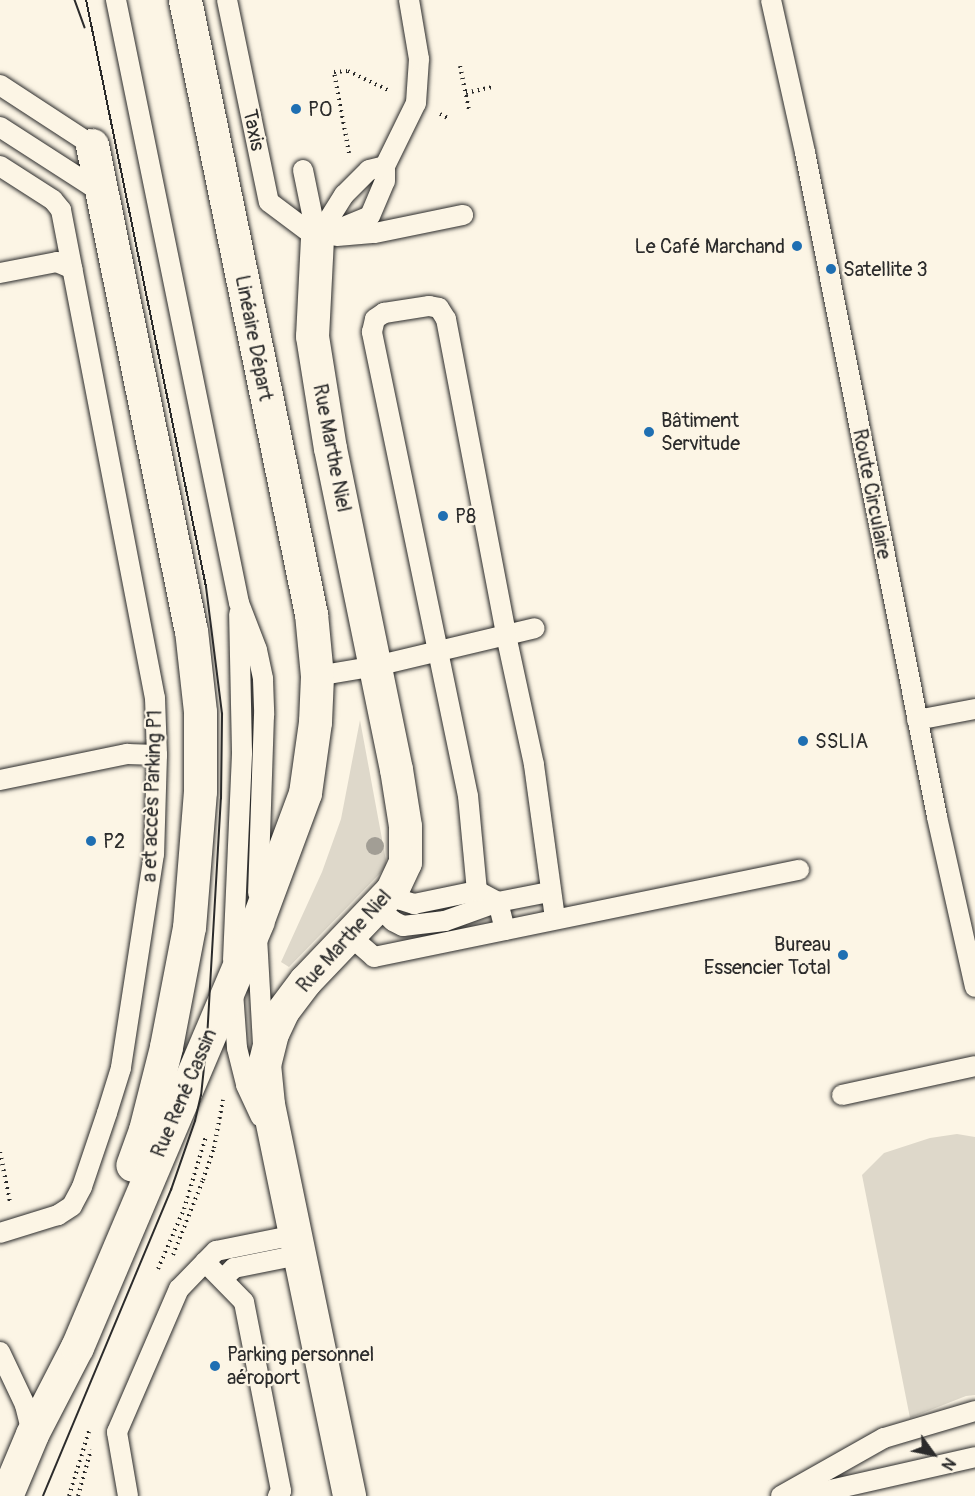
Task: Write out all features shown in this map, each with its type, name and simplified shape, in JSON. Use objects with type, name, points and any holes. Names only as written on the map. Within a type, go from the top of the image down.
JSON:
[{"type":"street","name":"Linéaire Départ","points":[[185,0],[311,614],[317,676]]},
{"type":"street","points":[[32,1434],[63,1344],[134,1159],[156,1087],[175,1008],[189,927],[198,814],[200,712],[191,630],[92,145]]},
{"type":"street","name":"Rue Marthe Niel","points":[[317,238],[312,336],[330,448],[376,666],[405,826],[405,862],[385,898],[305,981],[282,1012],[272,1033],[264,1064],[268,1104],[349,1496]]},
{"type":"street","name":"Rue René Cassin","points":[[6,1496],[32,1434],[77,1347],[257,922],[305,793],[315,722],[317,676]]},
{"type":"lane","points":[[116,0],[239,603],[257,650],[263,680],[264,735],[257,969],[264,1064]]},
{"type":"lane","name":"Taxis","points":[[227,0],[269,202],[317,238]]},
{"type":"lane","points":[[317,238],[370,216],[385,182],[385,166],[416,103],[419,86],[417,39],[410,0]]},
{"type":"lane","name":"Route Circulaire","points":[[771,0],[805,152],[917,720],[975,987]]},
{"type":"lane","points":[[0,85],[92,145]]},
{"type":"lane","points":[[0,127],[101,192]]},
{"type":"lane","name":"a et accès Parking P1","points":[[0,166],[53,201],[61,210],[155,698],[157,755],[154,854],[121,1068],[111,1102],[82,1187],[72,1206],[58,1215],[8,1230]]},
{"type":"lane","points":[[317,238],[344,195],[369,170],[385,166]]},
{"type":"lane","points":[[303,170],[317,238]]},
{"type":"lane","points":[[317,238],[375,233],[463,215]]},
{"type":"lane","points":[[0,273],[57,262],[73,269]]},
{"type":"lane","points":[[477,891],[468,796],[372,332],[375,319],[384,313],[429,306],[439,308],[446,319],[506,635],[534,765],[549,892],[555,919]]},
{"type":"lane","points":[[239,603],[242,752],[232,980],[237,1048],[246,1085],[279,1158]]},
{"type":"lane","points":[[317,676],[376,666],[535,628]]},
{"type":"lane","points":[[917,720],[975,708]]},
{"type":"lane","points":[[0,780],[128,754],[157,755]]},
{"type":"lane","points":[[350,936],[374,957],[799,870]]},
{"type":"lane","points":[[505,930],[498,902],[477,891],[414,904],[385,898],[393,921],[403,926],[445,921],[498,902],[549,892]]},
{"type":"lane","points":[[842,1095],[975,1066]]},
{"type":"lane","points":[[128,1496],[117,1432],[179,1290],[216,1251],[297,1245]]},
{"type":"lane","points":[[223,1279],[234,1268],[297,1245]]},
{"type":"lane","points":[[205,1262],[244,1302],[281,1491],[278,1496]]},
{"type":"lane","points":[[0,1352],[25,1405],[32,1434]]},
{"type":"lane","points":[[782,1496],[884,1438],[972,1411]]},
{"type":"lane","points":[[804,1496],[975,1457]]},
{"type":"path","points":[[460,66],[469,110]]},
{"type":"path","points":[[466,93],[493,87]]},
{"type":"path","points":[[0,1152],[8,1230]]},
{"type":"shaded area","points":[[360,720],[387,866],[289,967],[281,962],[322,872],[341,819]]},
{"type":"shaded area","points":[[957,1134],[975,1137],[975,1395],[966,1396],[910,1418],[862,1175],[884,1153],[930,1138]]},
{"type":"tram line","points":[[75,0],[85,27]]},
{"type":"tram line","points":[[43,1496],[171,1190],[195,1121],[201,1096],[207,1039],[221,799],[222,714],[206,587],[86,0]]},
{"type":"place","name":"P0","points":[[296,109]]},
{"type":"place","name":"Le Café Marchand","points":[[797,246]]},
{"type":"place","name":"Satellite 3","points":[[831,269]]},
{"type":"place","name":"Bâtiment Servitude","points":[[649,432]]},
{"type":"place","name":"P8","points":[[443,516]]},
{"type":"place","name":"SSLIA","points":[[803,741]]},
{"type":"place","name":"P2","points":[[91,841]]},
{"type":"place","name":"Bureau Essencier Total","points":[[843,955]]},
{"type":"place","name":"Parking personnel aéroport","points":[[215,1366]]}]
